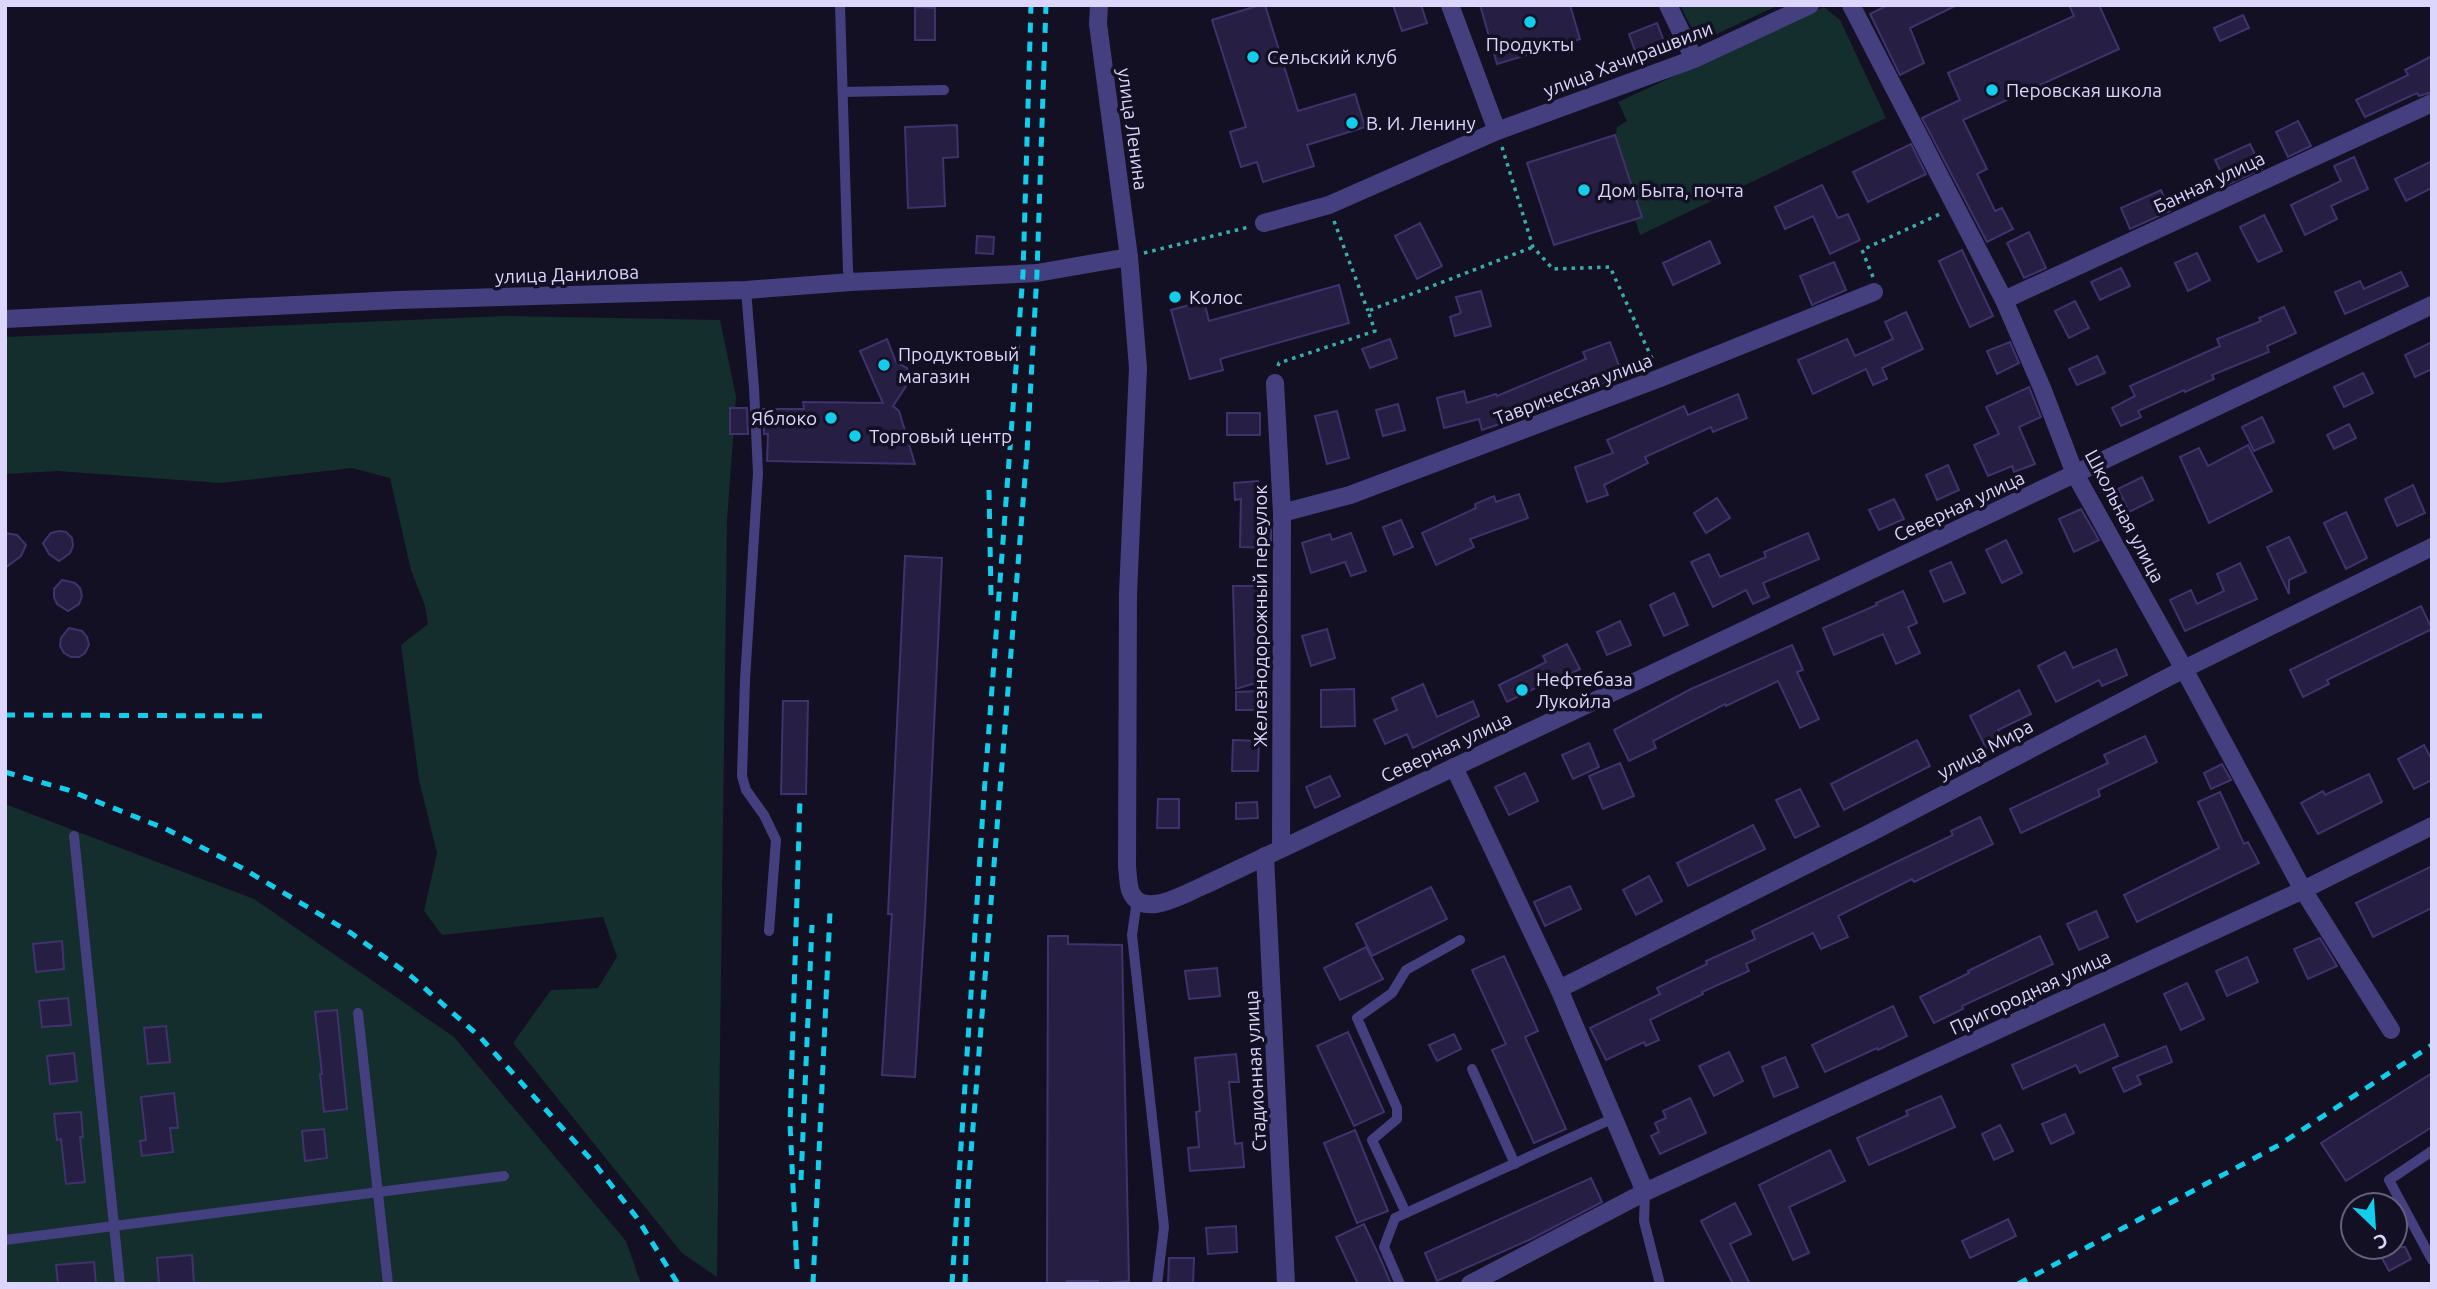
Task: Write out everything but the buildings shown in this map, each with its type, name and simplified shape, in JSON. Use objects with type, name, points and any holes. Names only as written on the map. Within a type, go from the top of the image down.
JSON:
[{"type":"street","name":"улица Ленина","points":[[1098,5],[1098,24],[1129,257]]},
{"type":"street","points":[[1450,5],[1497,131]]},
{"type":"street","points":[[1668,5],[1694,59]]},
{"type":"street","name":"улица Хачирашвили","points":[[1264,223],[1329,205],[1497,131],[1694,59],[1810,5]]},
{"type":"street","name":"Школьная улица","points":[[1852,5],[2004,300],[2075,474],[2185,669],[2303,890],[2391,1030]]},
{"type":"street","name":"Банная улица","points":[[2004,300],[2432,103]]},
{"type":"street","name":"улица Данилова","points":[[5,319],[397,300],[746,290],[1037,273],[1129,257]]},
{"type":"street","points":[[1129,257],[1138,368],[1128,594],[1127,867],[1130,891],[1138,900]]},
{"type":"street","name":"Таврическая улица","points":[[1282,513],[1350,495],[1660,378],[1874,292]]},
{"type":"street","name":"Северная улица","points":[[1138,900],[1147,905],[1159,904],[1205,885],[2432,305]]},
{"type":"street","name":"Железнодорожный переулок","points":[[1273,852],[1282,513],[1275,383]]},
{"type":"street","name":"улица Мира","points":[[1559,989],[1870,833],[2185,669],[2432,547]]},
{"type":"street","points":[[1454,767],[1559,989],[1645,1192],[1470,1284]]},
{"type":"street","name":"Пригородная улица","points":[[1645,1192],[2303,890],[2432,826]]},
{"type":"street","name":"Стадионная улица","points":[[1273,852],[1286,1284]]},
{"type":"lane","points":[[840,5],[848,271],[851,282]]},
{"type":"lane","points":[[843,92],[944,89]]},
{"type":"lane","points":[[746,290],[758,473],[742,776],[746,790],[764,815],[776,840],[769,931]]},
{"type":"lane","points":[[74,836],[120,1284]]},
{"type":"lane","points":[[1138,900],[1132,935],[1164,1227],[1157,1284]]},
{"type":"lane","points":[[1406,1213],[1372,1140],[1398,1119],[1397,1108],[1357,1018],[1392,993],[1406,970],[1460,940]]},
{"type":"lane","points":[[358,1013],[388,1284]]},
{"type":"lane","points":[[1472,1069],[1515,1164]]},
{"type":"lane","points":[[1400,1284],[1384,1247],[1395,1219],[1614,1118]]},
{"type":"lane","points":[[2432,1151],[2389,1180],[2432,1260]]},
{"type":"lane","points":[[5,1240],[504,1176]]},
{"type":"lane","points":[[1645,1192],[1644,1221],[1660,1284]]},
{"type":"path","points":[[1497,131],[1533,247],[1553,269],[1610,267],[1660,378]]},
{"type":"path","points":[[1275,383],[1279,363],[1375,331],[1329,205]]},
{"type":"path","points":[[1874,292],[1877,284],[1862,250],[1955,207]]},
{"type":"path","points":[[1129,257],[1264,223]]},
{"type":"path","points":[[1368,311],[1533,247]]},
{"type":"green space","points":[[1680,5],[1779,5],[1710,37],[1695,30]]},
{"type":"green space","points":[[1824,7],[1840,20],[1886,118],[1640,235],[1614,154],[1617,127],[1627,121],[1618,102]]},
{"type":"green space","points":[[504,316],[720,320],[736,397],[727,521],[717,1277],[682,1253],[513,1043],[551,990],[598,988],[617,957],[603,917],[442,935],[424,911],[437,853],[419,780],[401,645],[428,624],[425,606],[411,570],[390,478],[352,468],[220,483],[58,471],[5,474],[5,337]]},
{"type":"green space","points":[[5,804],[254,899],[454,1037],[626,1241],[641,1284],[5,1284]]},
{"type":"railway","points":[[952,1284],[984,795],[1023,274],[1031,5]]},
{"type":"railway","points":[[965,1284],[968,1190],[1027,452],[1037,273],[1046,5]]},
{"type":"railway","points":[[989,490],[991,595]]},
{"type":"railway","points":[[5,715],[268,716]]},
{"type":"railway","points":[[5,772],[68,790],[166,829],[242,868],[351,933],[412,977],[480,1037],[594,1163],[637,1218],[678,1284]]},
{"type":"railway","points":[[797,1269],[790,1124],[800,799]]},
{"type":"railway","points":[[813,1284],[830,912]]},
{"type":"railway","points":[[801,1180],[812,925]]},
{"type":"railway","points":[[2018,1284],[2279,1145],[2432,1045]]},
{"type":"place","name":"Продукты","points":[[1530,22]]},
{"type":"place","name":"Сельский клуб","points":[[1253,57]]},
{"type":"place","name":"Перовская школа","points":[[1992,90]]},
{"type":"place","name":"В. И. Ленину","points":[[1352,123]]},
{"type":"place","name":"Дом Быта, почта","points":[[1584,190]]},
{"type":"place","name":"Колос","points":[[1175,297]]},
{"type":"place","name":"Продуктовый магазин","points":[[884,365]]},
{"type":"place","name":"Яблоко","points":[[831,418]]},
{"type":"place","name":"Торговый центр","points":[[855,436]]},
{"type":"place","name":"Нефтебаза Лукойла","points":[[1522,690]]}]
